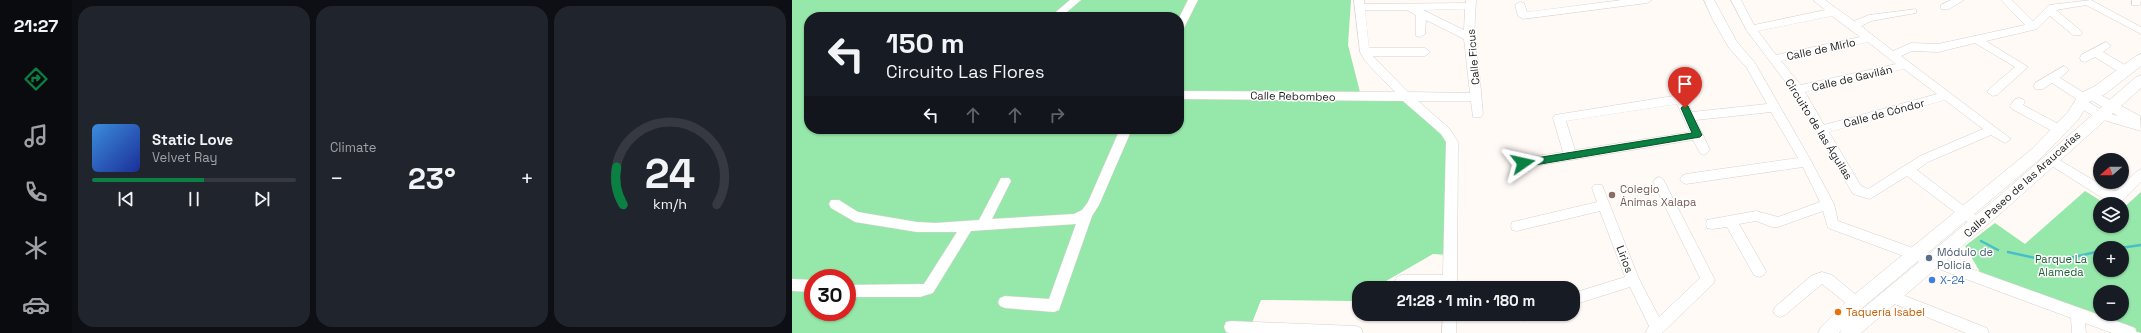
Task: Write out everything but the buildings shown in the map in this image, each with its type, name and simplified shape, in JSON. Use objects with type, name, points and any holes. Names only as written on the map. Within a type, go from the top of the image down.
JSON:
[{"type":"main road","name":"Calle Paseo de las Araucarias","points":[[1827,333],[1856,304],[2037,153],[2073,116],[2085,99],[2100,90],[2141,59]]},
{"type":"main road","name":"Calle Paseo de las Araucarias","points":[[1849,333],[1890,296],[1980,222],[2141,80]]},
{"type":"street","points":[[1061,12],[1076,0]]},
{"type":"street","points":[[1184,18],[1193,0]]},
{"type":"street","points":[[1520,5],[1523,16],[1572,5],[1646,0]]},
{"type":"street","points":[[1709,0],[1730,39],[1751,66],[1806,162],[1828,204],[1833,224],[1933,262],[2130,333]]},
{"type":"street","name":"Circuito de las Águilas","points":[[1736,0],[1751,29],[1798,90],[1857,190],[1870,194],[1924,159],[1990,130]]},
{"type":"street","points":[[1818,0],[1893,55],[1990,130],[2005,139]]},
{"type":"street","points":[[1945,7],[1959,0]]},
{"type":"street","points":[[2006,0],[2033,27]]},
{"type":"street","points":[[1893,55],[1911,48],[1938,48],[2033,27],[2049,9],[2070,2],[2087,1],[2137,29]]},
{"type":"street","points":[[1450,281],[1452,142],[1445,131],[1406,97],[1365,52],[1360,4],[1407,7],[1471,3]]},
{"type":"street","name":"Calle Ficus","points":[[1471,3],[1469,37],[1474,69],[1476,114]]},
{"type":"street","points":[[1407,7],[1469,37]]},
{"type":"street","points":[[2049,9],[2077,33]]},
{"type":"street","points":[[1853,26],[1869,18],[1912,11]]},
{"type":"street","points":[[1751,29],[1834,12]]},
{"type":"street","points":[[1420,34],[1422,14]]},
{"type":"street","points":[[2124,34],[2137,29]]},
{"type":"street","name":"Calle de Mirlo","points":[[1773,59],[1870,38]]},
{"type":"street","points":[[1977,40],[2023,67],[1993,92]]},
{"type":"street","points":[[2085,58],[2106,46]]},
{"type":"street","points":[[1365,52],[1425,52]]},
{"type":"street","points":[[2096,52],[2126,70]]},
{"type":"street","name":"Calle de Gavilán","points":[[1798,90],[1906,65]]},
{"type":"street","points":[[2039,86],[2064,70]]},
{"type":"street","points":[[2052,78],[2085,99],[2141,127]]},
{"type":"street","points":[[1674,86],[1704,150]]},
{"type":"street","name":"Calle Rebombeo","points":[[1184,95],[1476,98]]},
{"type":"street","name":"Calle de Cóndor","points":[[1821,130],[1946,96]]},
{"type":"street","points":[[1570,154],[1559,118],[1681,99]]},
{"type":"street","points":[[2019,102],[2016,106],[2060,130]]},
{"type":"street","points":[[1689,117],[1775,107]]},
{"type":"street","points":[[2106,110],[2141,120]]},
{"type":"street","points":[[1005,302],[1054,306],[1086,214],[1093,205],[1124,134]]},
{"type":"street","points":[[1523,163],[1570,154],[1697,135]]},
{"type":"street","points":[[2051,160],[2108,195],[2114,196],[2119,196],[2141,174]]},
{"type":"street","points":[[1686,179],[1806,162]]},
{"type":"street","points":[[1912,168],[1980,222]]},
{"type":"street","points":[[983,224],[1005,181]]},
{"type":"street","points":[[1655,330],[1708,280],[1659,182]]},
{"type":"street","name":"Lirios","points":[[1598,188],[1633,280],[1655,330]]},
{"type":"street","points":[[835,204],[855,217],[917,227],[935,228],[1075,219],[1086,214]]},
{"type":"street","points":[[1712,224],[1756,216],[1772,222],[1778,222],[1828,204]]},
{"type":"street","points":[[1517,226],[1604,205]]},
{"type":"street","points":[[1730,221],[1759,271]]},
{"type":"street","points":[[856,291],[920,291],[928,289],[968,225]]},
{"type":"street","points":[[1780,311],[1816,280],[1822,278],[1828,279],[1856,304]]},
{"type":"street","points":[[1580,297],[1633,280]]},
{"type":"street","points":[[792,285],[804,286]]},
{"type":"street","points":[[1890,296],[1982,333]]},
{"type":"street","points":[[2078,315],[2079,333]]},
{"type":"street","points":[[1449,333],[1450,321]]},
{"type":"street","points":[[1231,327],[1356,333]]},
{"type":"green space","points":[[792,0],[1351,0],[1348,45],[1361,96],[1343,96],[1346,101],[1404,100],[1447,140],[1448,255],[1433,254],[1386,281],[1352,281],[1352,301],[1261,300],[1248,333],[792,333]]},
{"type":"green space","name":"Parque La Alameda","points":[[2085,191],[2095,197],[2093,197],[2093,233],[2129,233],[2129,203],[2141,192],[2141,333],[2102,321],[2129,321],[2129,285],[2093,285],[2093,318],[1984,279],[1965,246],[1995,223],[2025,244]]},
{"type":"waterway","points":[[1981,241],[1998,250]]},
{"type":"waterway","points":[[2129,247],[2141,245]]},
{"type":"waterway","points":[[2008,252],[2053,262],[2093,253]]},
{"type":"place","name":"Colegio Ánimas Xalapa","points":[[1612,195]]},
{"type":"place","name":"Módulo de Policía","points":[[1929,258]]},
{"type":"place","name":"X-24","points":[[1932,280]]},
{"type":"place","name":"Taquería Isabel","points":[[1838,312]]},
{"type":"route","points":[[1523,163],[1570,154],[1697,135],[1685,108]]}]
